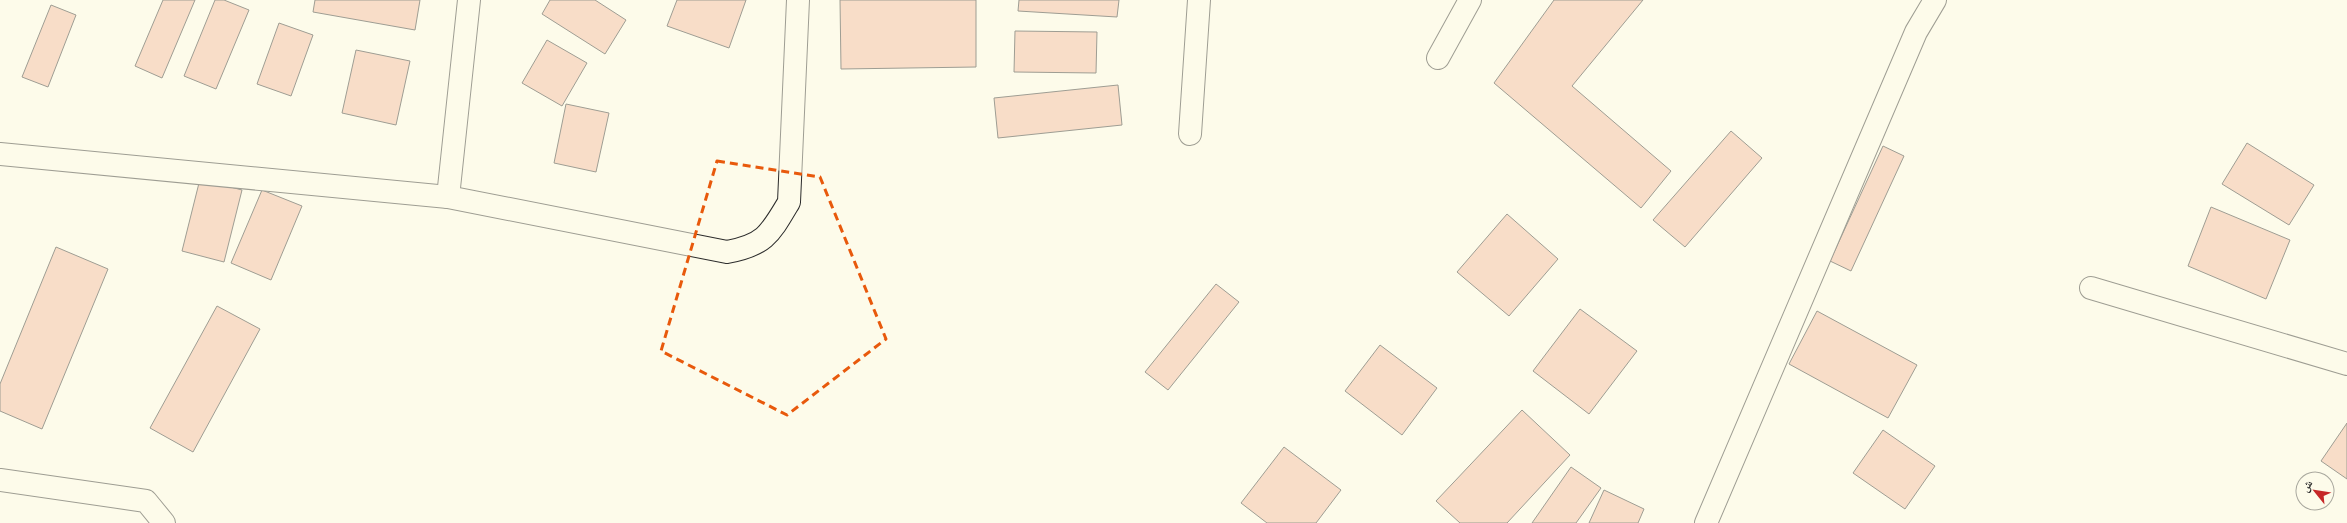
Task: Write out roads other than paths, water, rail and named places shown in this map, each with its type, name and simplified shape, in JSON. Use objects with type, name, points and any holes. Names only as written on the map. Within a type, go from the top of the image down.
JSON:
[{"type":"street","points":[[448,197],[469,0]]},
{"type":"street","points":[[0,154],[448,197],[727,252],[750,248],[772,230],[789,202],[798,0]]},
{"type":"street","points":[[1190,134],[1199,0]]},
{"type":"street","points":[[1438,58],[1470,0]]},
{"type":"street","points":[[1706,523],[1916,32],[1935,0]]},
{"type":"street","points":[[2091,288],[2347,364]]},
{"type":"street","points":[[0,480],[146,501],[164,523]]}]
